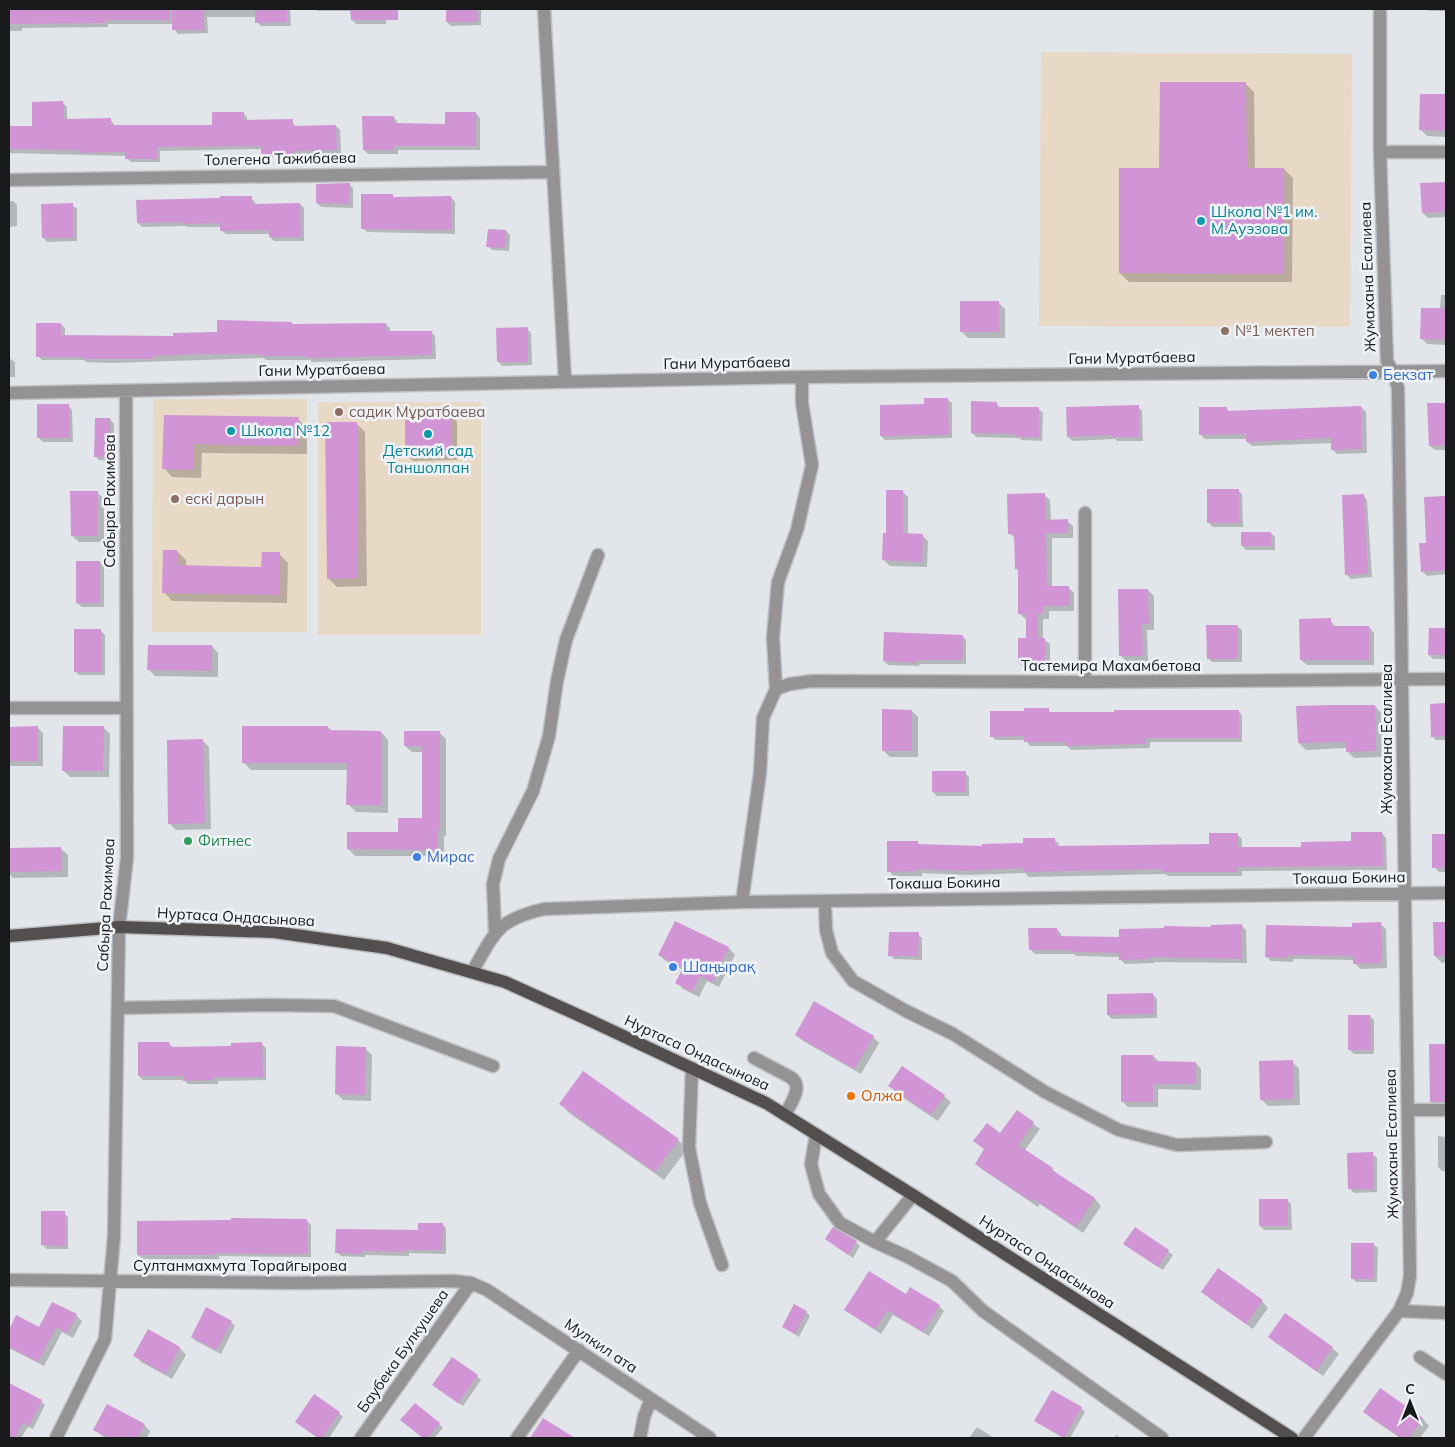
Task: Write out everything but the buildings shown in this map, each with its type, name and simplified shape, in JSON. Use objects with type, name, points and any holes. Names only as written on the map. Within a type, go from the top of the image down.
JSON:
[{"type":"main road","name":"Нуртаса Ондасынова","points":[[9,936],[119,927],[264,932],[317,937],[387,948],[505,982],[766,1103],[913,1195],[1277,1434],[1292,1438]]},
{"type":"street","points":[[544,9],[565,381]]},
{"type":"street","name":"Жумахана Есалиева","points":[[1304,1438],[1399,1311],[1407,1292],[1410,1276],[1398,388],[1387,361],[1380,152],[1380,9]]},
{"type":"street","points":[[1380,152],[1446,152]]},
{"type":"street","name":"Толегена Тажибаева","points":[[9,180],[552,172]]},
{"type":"street","name":"Гани Муратбаева","points":[[9,393],[565,381],[622,382],[802,378],[1446,371]]},
{"type":"street","points":[[742,902],[760,773],[764,718],[776,689],[773,638],[778,582],[797,530],[812,465],[802,403],[802,378]]},
{"type":"street","name":"Сабыра Рахимова","points":[[56,1438],[105,1339],[114,1236],[119,927],[127,858],[126,391]]},
{"type":"street","points":[[1085,513],[1086,682]]},
{"type":"street","points":[[495,932],[493,884],[499,859],[533,790],[548,736],[566,640],[598,555]]},
{"type":"street","name":"Тастемира Махамбетова","points":[[776,689],[790,684],[812,682],[1446,679]]},
{"type":"street","points":[[9,708],[126,708]]},
{"type":"street","name":"Токаша Бокина","points":[[472,972],[495,932],[508,921],[523,914],[544,909],[742,902],[1446,893]]},
{"type":"street","points":[[825,901],[826,930],[832,953],[853,981],[906,1011],[953,1034],[1045,1092],[1119,1130],[1176,1145],[1266,1142]]},
{"type":"street","points":[[118,1008],[270,1005],[334,1006],[492,1066]]},
{"type":"street","points":[[754,1058],[794,1079],[797,1085],[796,1092],[785,1115]]},
{"type":"street","points":[[692,1068],[688,1148],[700,1203],[722,1265]]},
{"type":"street","points":[[1408,1110],[1446,1110]]},
{"type":"street","points":[[816,1135],[811,1164],[819,1194],[840,1223],[952,1281],[984,1311],[1162,1438]]},
{"type":"street","points":[[875,1242],[913,1195]]},
{"type":"street","name":"Султанмахмута Торайгырова","points":[[9,1280],[110,1282],[453,1281],[472,1283]]},
{"type":"street","name":"Мулкил ата","points":[[472,1283],[487,1290],[710,1438]]},
{"type":"street","name":"Баубека Булкушева","points":[[361,1438],[472,1283]]},
{"type":"street","points":[[1399,1311],[1446,1313]]},
{"type":"street","points":[[517,1438],[579,1350]]},
{"type":"street","points":[[1420,1357],[1446,1374]]},
{"type":"street","points":[[640,1438],[644,1417],[651,1399]]},
{"type":"shaded area","points":[[1041,52],[1352,54],[1350,327],[1039,326]]},
{"type":"shaded area","points":[[153,399],[307,399],[307,632],[152,632]]},
{"type":"shaded area","points":[[318,402],[481,402],[481,635],[318,635]]},
{"type":"place","name":"Школа №1 им. М.Ауэзова","points":[[1201,221]]},
{"type":"place","name":"№1 мектеп","points":[[1225,331]]},
{"type":"place","name":"Бекзат","points":[[1373,375]]},
{"type":"place","name":"садик Мұратбаева","points":[[339,412]]},
{"type":"place","name":"Школа №12","points":[[231,431]]},
{"type":"place","name":"Детский сад Таншолпан","points":[[428,434]]},
{"type":"place","name":"ескі дарын","points":[[175,499]]},
{"type":"place","name":"Фитнес","points":[[188,841]]},
{"type":"place","name":"Мирас","points":[[417,857]]},
{"type":"place","name":"Шаңырақ","points":[[673,967]]},
{"type":"place","name":"Олжа","points":[[851,1096]]}]
